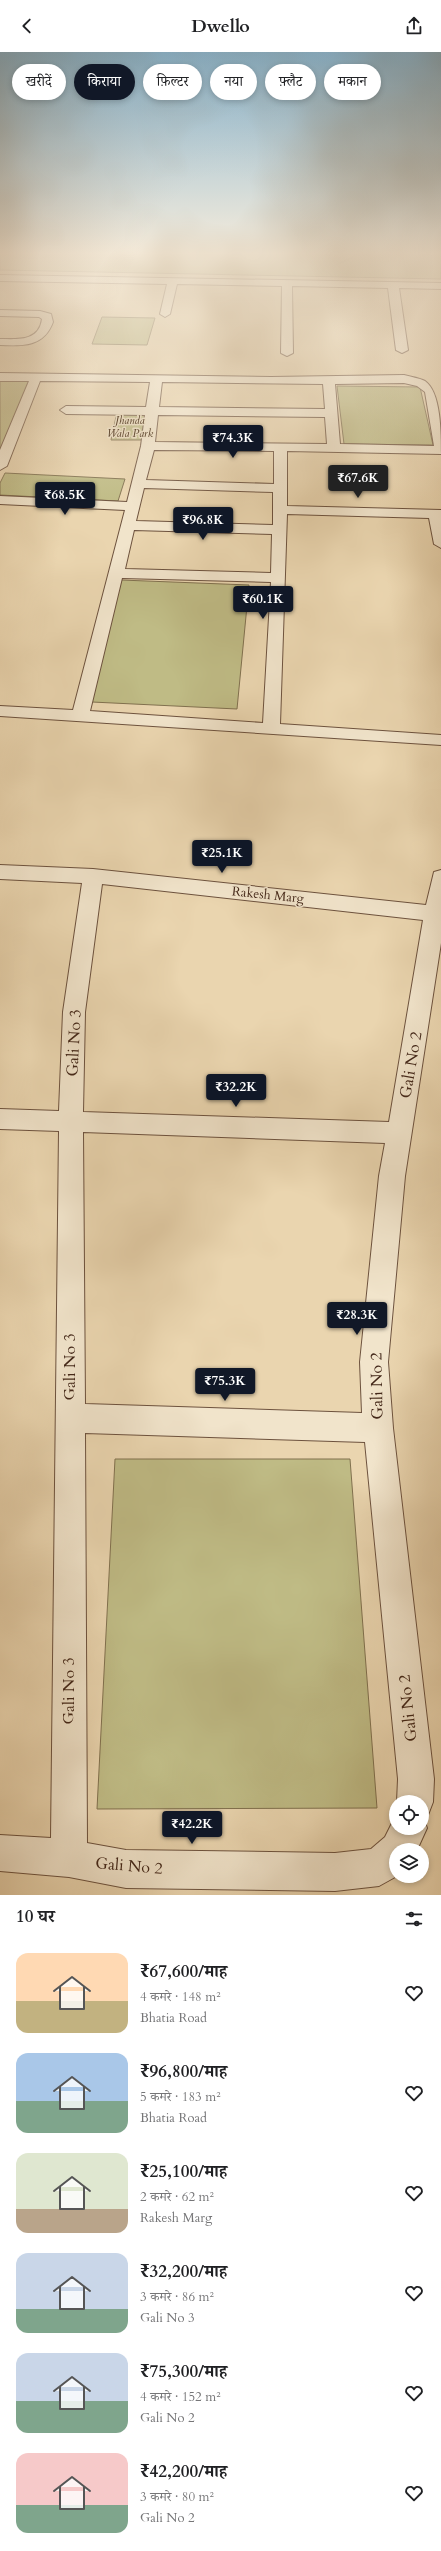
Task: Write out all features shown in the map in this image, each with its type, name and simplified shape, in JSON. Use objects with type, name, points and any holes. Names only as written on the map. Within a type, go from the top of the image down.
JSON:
[{"type":"street","points":[[0,342],[35,340],[40,337]]},
{"type":"street","points":[[287,337],[287,353]]},
{"type":"street","points":[[400,337],[402,350]]},
{"type":"street","points":[[0,466],[36,376]]},
{"type":"street","points":[[0,377],[36,376],[329,380],[404,379],[421,383],[431,392],[441,449],[148,446]]},
{"type":"street","points":[[80,716],[148,446],[156,378]]},
{"type":"street","points":[[329,380],[334,448]]},
{"type":"street","points":[[66,410],[332,413]]},
{"type":"street","points":[[271,730],[279,578],[279,510],[282,447]]},
{"type":"street","points":[[138,484],[280,488]]},
{"type":"street","points":[[0,500],[132,506]]},
{"type":"street","points":[[279,510],[438,514],[441,544]]},
{"type":"street","points":[[128,525],[279,530]]},
{"type":"street","points":[[116,573],[279,578]]},
{"type":"street","points":[[0,711],[441,740]]},
{"type":"street","name":"Rakesh Marg","points":[[0,872],[93,876],[439,914]]},
{"type":"street","name":"Gali No 3","points":[[68,1858],[71,1120],[74,1012],[93,876]]},
{"type":"street","name":"Gali No 2","points":[[415,1795],[416,1779],[378,1428],[374,1362],[392,1176],[439,914],[441,877]]},
{"type":"street","points":[[0,1119],[71,1120],[400,1132]]},
{"type":"street","points":[[70,1418],[378,1428]]},
{"type":"street","name":"Gali No 2","points":[[0,1853],[68,1858],[126,1868],[336,1872],[379,1866],[389,1858]]},
{"type":"green space","points":[[95,337],[149,337],[147,345],[92,344]]},
{"type":"green space","points":[[0,380],[30,380],[0,454]]},
{"type":"green space","points":[[337,386],[420,387],[433,445],[344,444]]},
{"type":"green space","name":"Jhanda Wala Park","points":[[117,412],[148,412],[144,440],[111,440]]},
{"type":"green space","points":[[5,473],[125,479],[118,501],[0,495],[0,483]]},
{"type":"green space","points":[[121,580],[249,585],[237,709],[92,702]]},
{"type":"green space","points":[[115,1459],[350,1459],[377,1808],[97,1809]]}]
